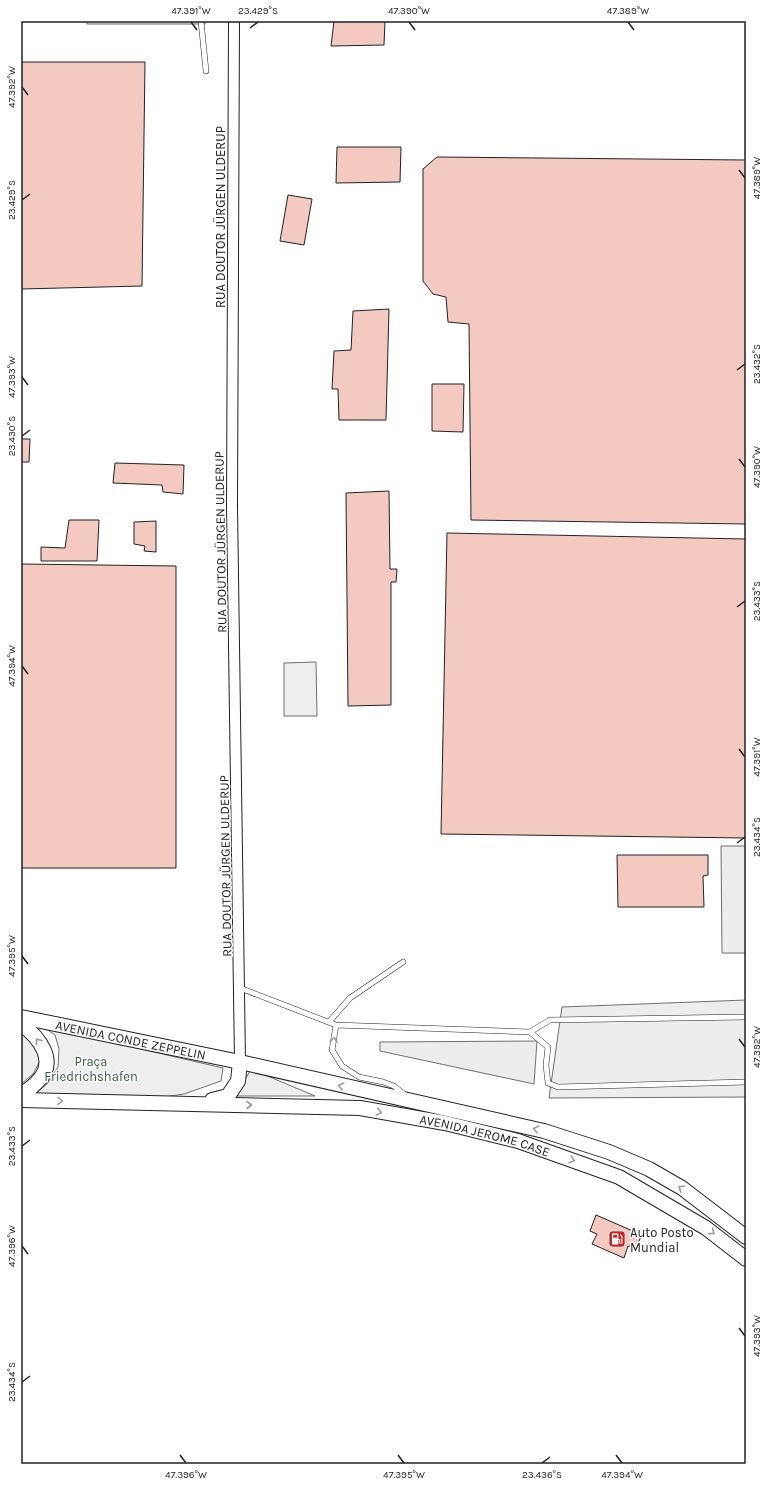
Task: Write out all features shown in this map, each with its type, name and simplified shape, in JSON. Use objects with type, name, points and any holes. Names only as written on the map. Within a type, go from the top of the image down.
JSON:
[{"type":"main road","name":"AVENIDA CONDE ZEPPELIN","points":[[21,1017],[240,1062]]},
{"type":"main road","points":[[21,1024],[42,1044],[47,1060],[44,1075],[28,1091],[21,1093]]},
{"type":"main road","name":"AVENIDA JEROME CASE","points":[[240,1062],[544,1131],[609,1152],[649,1169],[682,1188],[746,1237]]},
{"type":"main road","points":[[21,1100],[196,1105],[228,1096],[238,1081],[240,1062]]},
{"type":"main road","name":"AVENIDA JEROME CASE","points":[[196,1105],[283,1105],[360,1108],[445,1123],[518,1141],[618,1176],[706,1228],[746,1259]]},
{"type":"street","name":"RUA DOUTOR JÜRGEN ULDERUP","points":[[234,21],[232,506],[240,1062]]},
{"type":"lane","points":[[201,21],[206,71]]},
{"type":"lane","points":[[329,1022],[350,998],[403,962]]},
{"type":"lane","points":[[240,988],[336,1025],[530,1032],[550,1020],[746,1017]]},
{"type":"lane","points":[[336,1025],[332,1050],[342,1066],[359,1077],[394,1086],[412,1100]]},
{"type":"lane","points":[[530,1032],[548,1047],[546,1065],[548,1083],[558,1087],[746,1082]]},
{"type":"green space","points":[[316,662],[317,716],[284,716],[284,663]]},
{"type":"green space","name":"Praça Friedrichshafen","points":[[42,1026],[223,1068],[221,1081],[184,1094],[124,1103],[34,1094],[47,1084],[58,1067],[59,1049],[55,1035]]},
{"type":"green space","name":"Praça Friedrichshafen","points":[[21,1027],[33,1037],[41,1059],[33,1074],[21,1084]]},
{"type":"green space","points":[[251,1069],[315,1096],[236,1096]]},
{"type":"shaded area","points":[[87,21],[205,21],[205,24],[87,24]]},
{"type":"shaded area","points":[[721,846],[746,846],[746,953],[722,953]]},
{"type":"shaded area","points":[[746,1000],[746,1097],[549,1098],[562,1007]]},
{"type":"shaded area","points":[[537,1041],[534,1084],[380,1051],[380,1042]]},
{"type":"building","points":[[334,21],[385,21],[384,45],[331,46]]},
{"type":"building","points":[[21,62],[145,62],[142,286],[21,289]]},
{"type":"building","points":[[337,147],[401,147],[400,182],[336,183]]},
{"type":"building","points":[[437,157],[746,160],[746,524],[471,520],[469,324],[448,322],[446,297],[433,294],[423,281],[423,169]]},
{"type":"building","points":[[288,195],[312,199],[304,245],[280,241]]},
{"type":"building","points":[[389,309],[386,420],[339,420],[338,389],[332,389],[334,351],[351,350],[353,311]]},
{"type":"building","points":[[432,384],[464,384],[463,432],[432,431]]},
{"type":"building","points":[[21,439],[30,439],[29,462],[21,462]]},
{"type":"building","points":[[115,463],[184,465],[183,494],[163,492],[162,485],[113,483]]},
{"type":"building","points":[[389,491],[390,569],[397,569],[396,582],[391,582],[391,705],[348,706],[346,493]]},
{"type":"building","points":[[69,520],[99,520],[97,561],[41,561],[41,547],[65,548]]},
{"type":"building","points":[[156,521],[156,552],[144,551],[145,546],[134,544],[134,522]]},
{"type":"building","points":[[447,533],[746,539],[746,838],[441,834]]},
{"type":"building","points":[[21,564],[176,566],[176,868],[21,868]]},
{"type":"building","points":[[617,855],[708,855],[708,875],[703,876],[704,907],[618,907]]},
{"type":"building","name":"Auto Posto Mundial","points":[[596,1215],[642,1235],[635,1249],[628,1246],[624,1258],[592,1244],[597,1234],[590,1231]]},
{"type":"place","name":"Auto Posto Mundial","points":[[617,1239]]}]
